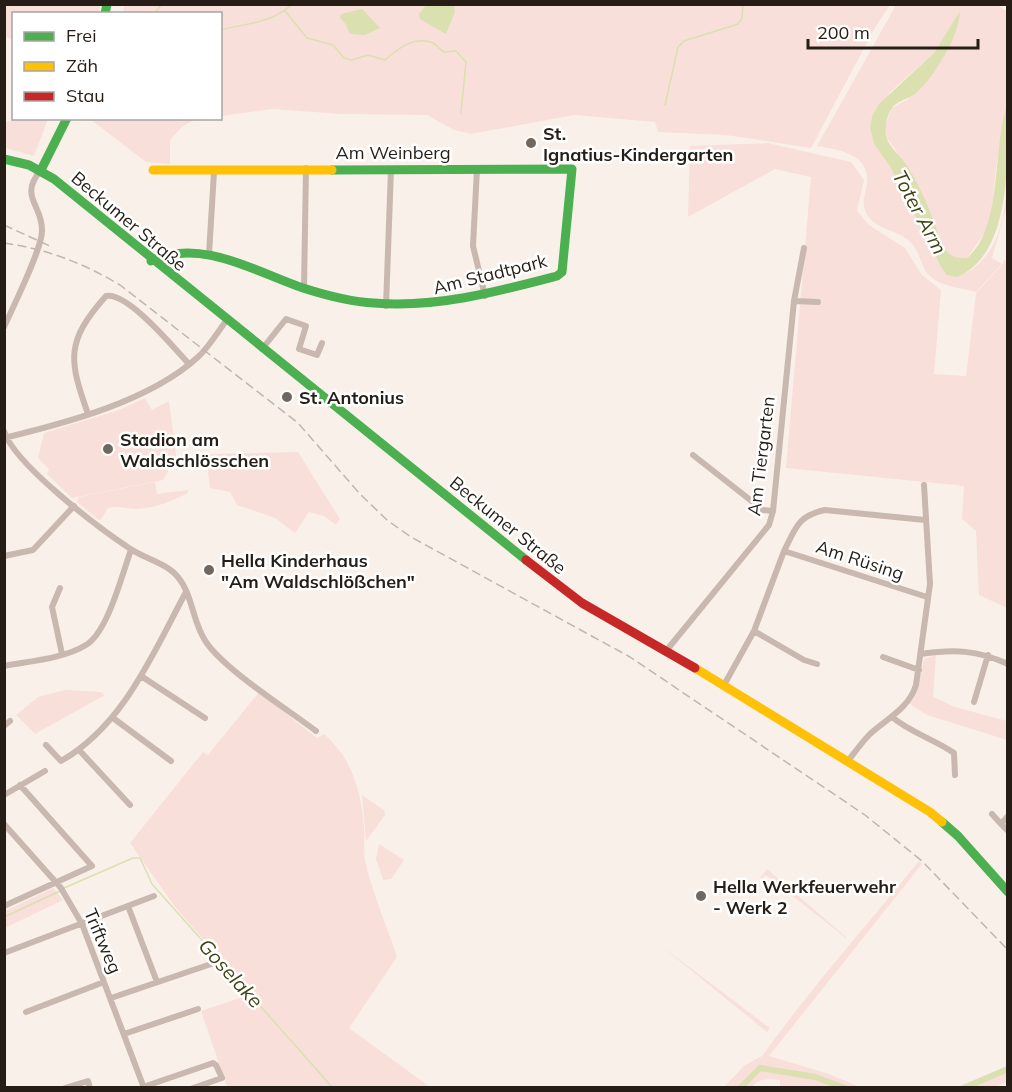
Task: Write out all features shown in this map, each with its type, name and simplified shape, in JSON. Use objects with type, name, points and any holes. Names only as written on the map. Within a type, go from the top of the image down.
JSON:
[{"type":"main road","points":[[41,170],[66,120]]},
{"type":"main road","name":"Beckumer Straße","points":[[4,159],[41,170],[551,581],[582,603],[724,685],[943,822],[1008,892]]},
{"type":"main road","name":"Am Weinberg","points":[[153,170],[214,172],[306,168],[573,169]]},
{"type":"main road","name":"Am Stadtpark","points":[[152,261],[170,253],[209,254],[304,288],[386,306],[432,306],[486,296],[557,276],[562,272],[569,179],[573,169]]},
{"type":"street","points":[[304,288],[306,168]]},
{"type":"street","points":[[386,306],[391,169]]},
{"type":"street","points":[[477,169],[473,246],[478,273],[486,296]]},
{"type":"street","points":[[4,327],[42,233],[30,192],[31,184],[41,170]]},
{"type":"street","points":[[209,254],[214,172]]},
{"type":"street","name":"Am Tiergarten","points":[[666,651],[769,525],[773,511],[794,301],[804,248]]},
{"type":"street","points":[[88,414],[73,372],[72,357],[79,335],[106,296],[115,296],[131,306],[189,364]]},
{"type":"street","points":[[794,301],[818,302]]},
{"type":"street","points":[[262,350],[286,319],[306,326],[299,349],[317,355],[322,343]]},
{"type":"street","points":[[226,321],[205,350],[189,364],[136,395],[88,414],[5,436],[28,464],[74,506],[131,549],[176,574],[186,591],[195,621],[207,643],[225,662],[316,731]]},
{"type":"street","points":[[693,455],[763,510],[773,511]]},
{"type":"street","points":[[848,761],[869,736],[912,696],[919,670],[930,584],[924,485]]},
{"type":"street","points":[[4,556],[33,550],[74,506]]},
{"type":"street","name":"Am Rüsing","points":[[724,685],[754,631],[784,551],[801,519],[810,513],[825,510],[926,520]]},
{"type":"street","points":[[4,666],[62,654],[88,644],[100,630],[131,549]]},
{"type":"street","name":"Am Rüsing","points":[[784,551],[927,597]]},
{"type":"street","points":[[60,588],[52,607],[62,654]]},
{"type":"street","points":[[46,745],[61,761],[80,751],[113,718],[141,676],[186,591]]},
{"type":"street","points":[[754,631],[804,660],[817,664]]},
{"type":"street","points":[[921,654],[949,649],[988,655],[1008,664]]},
{"type":"street","points":[[974,702],[988,655]]},
{"type":"street","points":[[883,657],[919,670]]},
{"type":"street","points":[[141,676],[206,718]]},
{"type":"street","points":[[892,717],[908,730],[941,744],[954,753],[955,775]]},
{"type":"street","points":[[113,718],[171,761]]},
{"type":"street","points":[[4,726],[10,721]]},
{"type":"street","points":[[80,751],[130,805]]},
{"type":"street","points":[[4,795],[45,771]]},
{"type":"street","points":[[4,906],[92,866],[20,785]]},
{"type":"street","points":[[992,814],[1008,831]]},
{"type":"street","points":[[1001,824],[1008,816]]},
{"type":"street","name":"Triftweg","points":[[4,824],[56,882],[82,924],[143,1087]]},
{"type":"street","points":[[4,953],[154,896]]},
{"type":"street","points":[[128,906],[157,982]]},
{"type":"street","points":[[111,998],[214,963]]},
{"type":"street","points":[[26,1012],[104,982]]},
{"type":"street","points":[[124,1034],[198,1009]]},
{"type":"street","points":[[143,1087],[216,1065],[222,1078],[193,1088]]},
{"type":"street","points":[[65,1088],[88,1081],[90,1088]]},
{"type":"shaded area","points":[[5,4],[100,4],[98,12],[12,12],[12,39],[5,37]]},
{"type":"shaded area","points":[[125,4],[890,5],[876,26],[811,148],[726,135],[658,132],[655,122],[574,115],[471,134],[454,130],[427,115],[341,114],[273,109],[222,116],[222,12],[123,12]]},
{"type":"shaded area","points":[[896,5],[998,5],[1007,12],[1007,106],[997,161],[991,215],[986,231],[967,258],[959,259],[949,254],[941,245],[930,212],[905,163],[887,138],[885,126],[892,108],[907,100],[943,59],[960,12],[934,53],[890,92],[872,116],[870,128],[874,144],[891,168],[941,267],[966,273],[986,256],[1002,221],[1007,182],[1007,206],[992,258],[1002,264],[976,292],[948,285],[932,278],[908,240],[874,222],[866,213],[864,199],[867,177],[861,162],[848,154],[817,146]]},
{"type":"shaded area","points":[[48,120],[34,156],[5,148],[5,122]]},
{"type":"shaded area","points":[[91,120],[194,120],[183,126],[170,140],[170,164],[146,162]]},
{"type":"shaded area","points":[[768,143],[851,162],[864,180],[857,211],[869,225],[905,248],[922,275],[941,290],[934,374],[966,376],[976,293],[1003,264],[1004,260],[1007,262],[1007,608],[979,595],[976,531],[962,519],[964,486],[786,468],[811,177],[775,169],[688,217],[690,146]]},
{"type":"shaded area","name":"Stadion am Waldschlösschen","points":[[145,398],[152,410],[169,401],[177,462],[168,465],[168,472],[163,480],[72,498],[47,474],[49,469],[38,458],[44,433],[119,410]]},
{"type":"shaded area","points":[[298,452],[340,519],[336,525],[324,516],[309,512],[295,533],[275,518],[237,505],[230,492],[210,488],[206,454]]},
{"type":"shaded area","points":[[155,482],[157,494],[188,490],[188,493],[151,507],[108,508],[100,521],[77,502],[79,497]]},
{"type":"shaded area","points":[[936,655],[933,697],[955,707],[1007,721],[1007,740],[927,715],[910,704],[918,686],[924,659]]},
{"type":"shaded area","points":[[65,690],[101,692],[105,695],[35,734],[16,715],[38,697]]},
{"type":"shaded area","points":[[259,692],[317,738],[324,734],[342,754],[354,777],[363,816],[366,865],[397,957],[349,1028],[430,1087],[227,1087],[201,1011],[251,994],[175,907],[130,843],[203,752],[208,755]]},
{"type":"shaded area","points":[[362,795],[384,810],[385,815],[366,841]]},
{"type":"shaded area","points":[[379,844],[404,860],[391,879],[383,880],[376,859]]},
{"type":"shaded area","points":[[919,861],[922,864],[769,1056],[826,1073],[860,1087],[780,1087],[780,1080],[768,1079],[752,1087],[724,1087],[745,1065],[762,1056],[819,982]]},
{"type":"shaded area","points":[[767,869],[846,938],[766,875],[760,878]]},
{"type":"shaded area","points":[[53,888],[63,900],[5,928],[5,911]]},
{"type":"shaded area","points":[[660,945],[770,1028],[767,1032]]},
{"type":"shaded area","points":[[1007,1066],[1007,1082],[995,1087],[957,1087]]},
{"type":"water","points":[[427,4],[454,6],[455,12],[446,34],[420,19],[419,14]]},
{"type":"water","points":[[362,9],[380,28],[365,35],[350,34],[340,18],[341,14]]},
{"type":"water","name":"Toter Arm","points":[[960,11],[951,44],[930,78],[915,94],[892,108],[886,127],[887,139],[918,185],[944,248],[953,256],[967,258],[978,245],[992,208],[999,144],[1007,106],[1006,178],[997,227],[988,248],[975,265],[957,277],[947,275],[941,267],[891,168],[874,144],[870,128],[872,116],[879,104],[934,53]]},
{"type":"waterway","points":[[156,12],[162,4]]},
{"type":"waterway","points":[[222,30],[267,19],[292,4]]},
{"type":"waterway","points":[[665,105],[678,47],[684,41],[738,24],[742,18],[743,4]]},
{"type":"waterway","points":[[285,11],[307,38],[333,45],[344,58],[352,60],[368,55],[385,60],[407,44],[419,41],[433,43],[444,52],[456,51],[466,62],[461,113]]},
{"type":"waterway","name":"Goselake","points":[[64,888],[133,858],[140,858],[152,884],[333,1088]]},
{"type":"waterway","points":[[4,917],[60,891]]},
{"type":"waterway","points":[[740,1088],[760,1068],[815,1077],[845,1088]]},
{"type":"waterway","points":[[964,1088],[1008,1069]]},
{"type":"railway","points":[[4,225],[52,247]]},
{"type":"railway","points":[[4,243],[64,258],[120,285],[298,423],[360,494],[387,520],[411,537],[630,657],[865,815],[922,861],[1008,950]]},
{"type":"traffic: fast","points":[[105,12],[107,4]]},
{"type":"traffic: fast","points":[[41,170],[66,120]]},
{"type":"traffic: fast","points":[[4,159],[29,165],[54,179],[526,560]]},
{"type":"traffic: fast","points":[[151,261],[170,255],[189,253],[208,255],[247,266],[329,296],[347,300],[397,304],[466,297],[512,288],[557,276],[562,272],[572,169],[332,170]]},
{"type":"traffic: fast","points":[[942,822],[958,836],[1008,892]]},
{"type":"traffic: slow","points":[[153,170],[332,170]]},
{"type":"traffic: slow","points":[[695,668],[930,812],[942,822]]},
{"type":"traffic: jam","points":[[526,560],[582,603],[695,668]]},
{"type":"place","name":"St. Ignatius-Kindergarten","points":[[531,143]]},
{"type":"place","name":"St. Antonius","points":[[287,397]]},
{"type":"place","name":"Stadion am Waldschlösschen","points":[[108,449]]},
{"type":"place","name":"Hella Kinderhaus \"Am Waldschlößchen\"","points":[[209,570]]},
{"type":"place","name":"Hella Werkfeuerwehr - Werk 2","points":[[701,896]]}]
